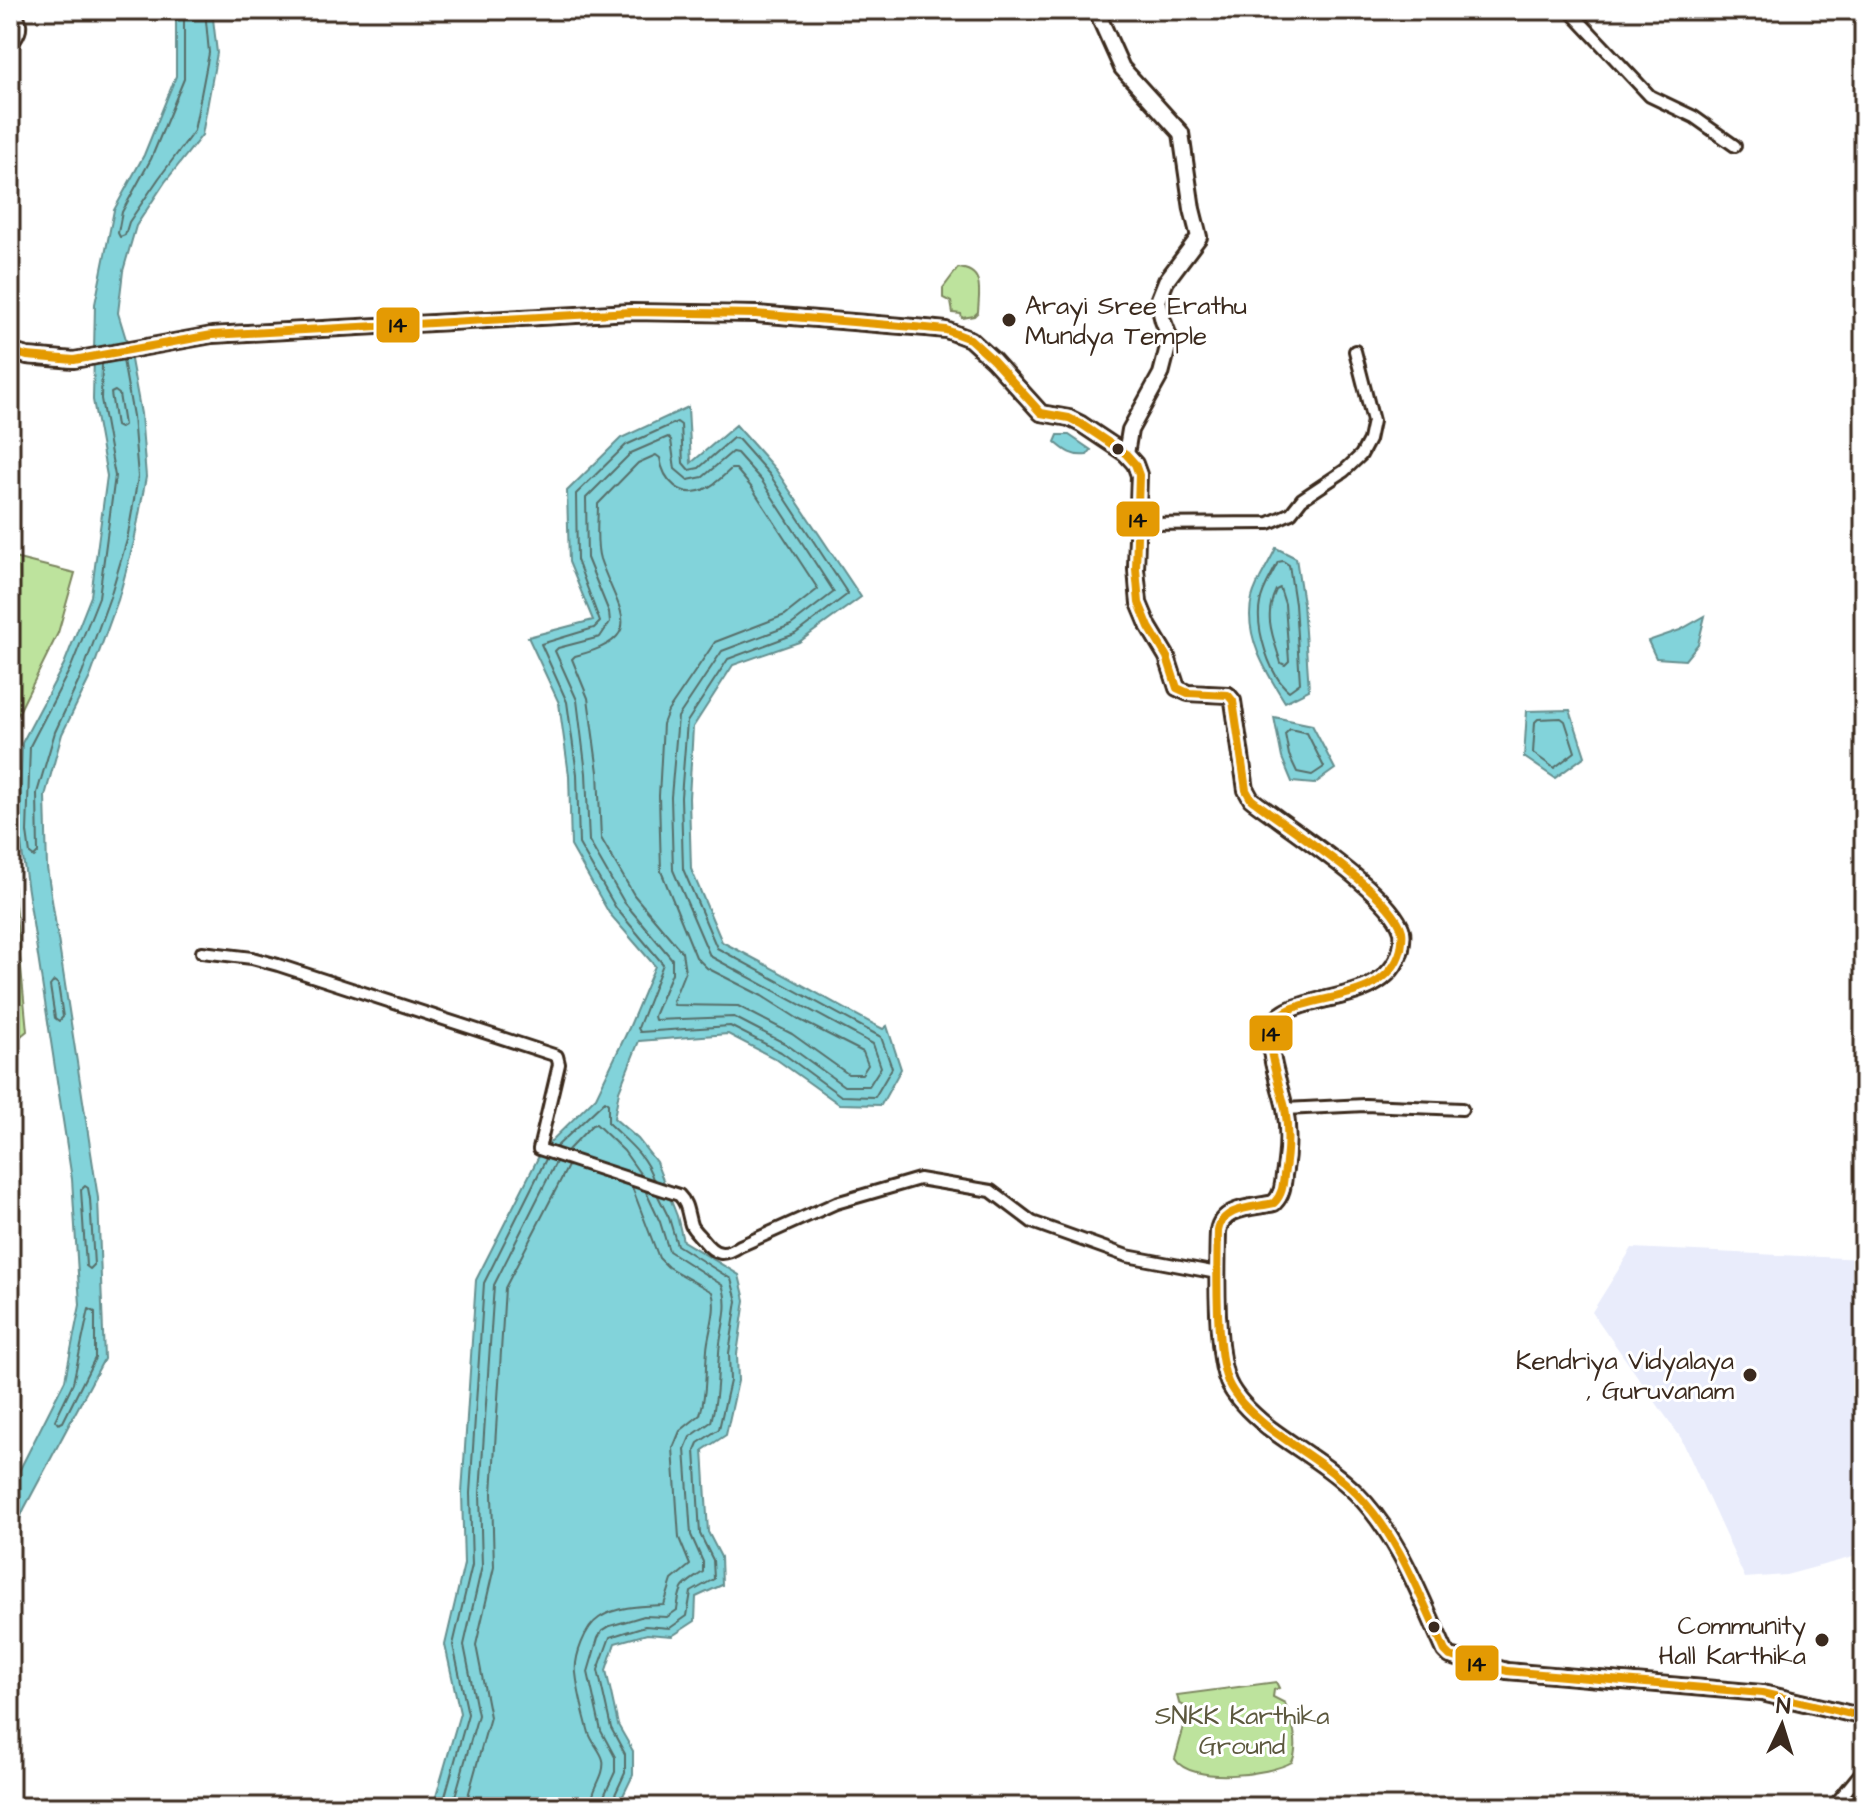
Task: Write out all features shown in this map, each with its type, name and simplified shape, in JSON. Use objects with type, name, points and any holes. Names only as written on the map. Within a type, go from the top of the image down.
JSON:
[{"type":"main road","points":[[1096,10],[1122,68],[1181,133],[1199,237],[1166,281],[1158,301],[1170,339],[1161,374],[1130,430],[1126,454]]},
{"type":"main road","points":[[10,351],[27,356],[74,360],[212,335],[631,312],[756,314],[946,330],[970,339],[1041,413],[1069,418],[1081,424],[1126,454],[1135,464],[1139,475],[1136,569],[1139,603],[1149,627],[1161,642],[1177,688],[1188,693],[1228,695],[1233,701],[1246,790],[1251,799],[1368,888],[1402,931],[1402,943],[1394,966],[1377,984],[1289,1009],[1274,1020],[1270,1036],[1285,1109],[1288,1144],[1281,1193],[1274,1203],[1230,1213],[1224,1217],[1218,1231],[1220,1356],[1236,1397],[1266,1426],[1300,1448],[1355,1492],[1375,1514],[1395,1544],[1450,1656],[1507,1671],[1762,1693],[1864,1717]]},
{"type":"street","points":[[10,47],[20,34],[22,22],[15,10]]},
{"type":"street","points":[[1569,10],[1650,96],[1694,117],[1735,146]]},
{"type":"street","points":[[1138,524],[1204,521],[1269,523],[1291,513],[1302,499],[1361,455],[1369,440],[1373,421],[1355,351]]},
{"type":"street","points":[[202,952],[252,958],[278,965],[557,1056],[560,1059],[558,1074],[539,1149],[679,1195],[689,1213],[691,1226],[710,1250],[719,1254],[729,1254],[740,1246],[836,1203],[919,1179],[991,1191],[1032,1222],[1127,1256],[1217,1273]]},
{"type":"street","points":[[1285,1109],[1365,1105],[1462,1109]]},
{"type":"street","points":[[1833,1807],[1864,1769]]},
{"type":"shaded area","name":"Kendriya Vidyalaya , Guruvanam","points":[[1632,1248],[1864,1259],[1864,1554],[1786,1575],[1745,1578],[1681,1438],[1592,1312]]},
{"type":"green space","points":[[958,268],[973,273],[978,283],[978,312],[974,316],[962,318],[961,314],[953,313],[951,302],[943,298],[943,288]]},
{"type":"green space","points":[[10,557],[75,573],[58,633],[13,724],[10,805]]},
{"type":"green space","points":[[10,852],[27,1031],[10,1045]]},
{"type":"green space","name":"SNKK Karthika Ground","points":[[1276,1682],[1279,1688],[1274,1690],[1273,1697],[1285,1703],[1294,1732],[1292,1762],[1249,1774],[1213,1775],[1184,1767],[1175,1759],[1186,1719],[1186,1707],[1179,1703],[1177,1695]]},
{"type":"water","points":[[176,10],[212,10],[217,53],[202,135],[136,226],[123,271],[118,313],[129,349],[141,414],[146,477],[134,542],[118,600],[90,677],[62,734],[45,796],[47,868],[98,1198],[104,1359],[10,1541],[10,1489],[65,1380],[80,1305],[72,1179],[19,832],[22,743],[64,664],[91,596],[107,476],[93,400],[95,304],[114,210],[144,155],[176,76]]},
{"type":"water","points":[[688,407],[691,463],[736,425],[776,470],[861,597],[799,642],[733,665],[693,727],[689,798],[691,869],[722,942],[883,1029],[887,1026],[901,1069],[881,1105],[839,1104],[776,1059],[728,1034],[639,1041],[619,1091],[614,1118],[638,1139],[656,1162],[677,1216],[683,1241],[739,1275],[745,1300],[737,1354],[738,1381],[726,1435],[703,1450],[708,1532],[721,1557],[722,1585],[696,1597],[695,1621],[672,1636],[647,1634],[615,1643],[606,1670],[618,1725],[633,1751],[633,1775],[620,1802],[623,1807],[433,1807],[460,1713],[445,1645],[464,1564],[462,1493],[476,1280],[542,1150],[596,1097],[655,966],[609,913],[571,846],[569,775],[559,703],[528,637],[593,620],[569,562],[567,491],[621,438]]},
{"type":"water","points":[[1058,435],[1069,435],[1091,450],[1087,455],[1070,453],[1055,442]]},
{"type":"water","points":[[1276,548],[1296,558],[1303,603],[1309,690],[1285,702],[1258,653],[1250,612],[1254,592]]},
{"type":"water","points":[[1705,616],[1698,644],[1685,660],[1656,658],[1648,641],[1680,630]]},
{"type":"water","points":[[1570,710],[1585,756],[1555,778],[1524,757],[1527,711]]},
{"type":"water","points":[[1274,717],[1312,725],[1335,769],[1314,784],[1292,782],[1282,758]]},
{"type":"transit line","name":"14","points":[[10,351],[27,356],[74,360],[212,335],[631,312],[756,314],[946,330],[970,339],[1041,413],[1069,418],[1081,424],[1126,454],[1135,464],[1139,475],[1136,569],[1139,603],[1167,657],[1177,688],[1188,693],[1228,695],[1233,701],[1246,790],[1251,799],[1359,879],[1394,915],[1402,931],[1401,949],[1391,970],[1374,984],[1289,1010],[1276,1021],[1270,1037],[1273,1064],[1285,1108],[1287,1134],[1282,1190],[1274,1203],[1232,1212],[1218,1231],[1219,1330],[1224,1368],[1231,1389],[1257,1417],[1335,1475],[1371,1510],[1396,1547],[1450,1656],[1507,1671],[1762,1693],[1864,1717]]},
{"type":"place","name":"Arayi Sree Erathu Mundya Temple","points":[[1009,320]]},
{"type":"place","name":"Kendriya Vidyalaya , Guruvanam","points":[[1750,1375]]},
{"type":"place","name":"Community Hall Karthika","points":[[1822,1640]]}]
